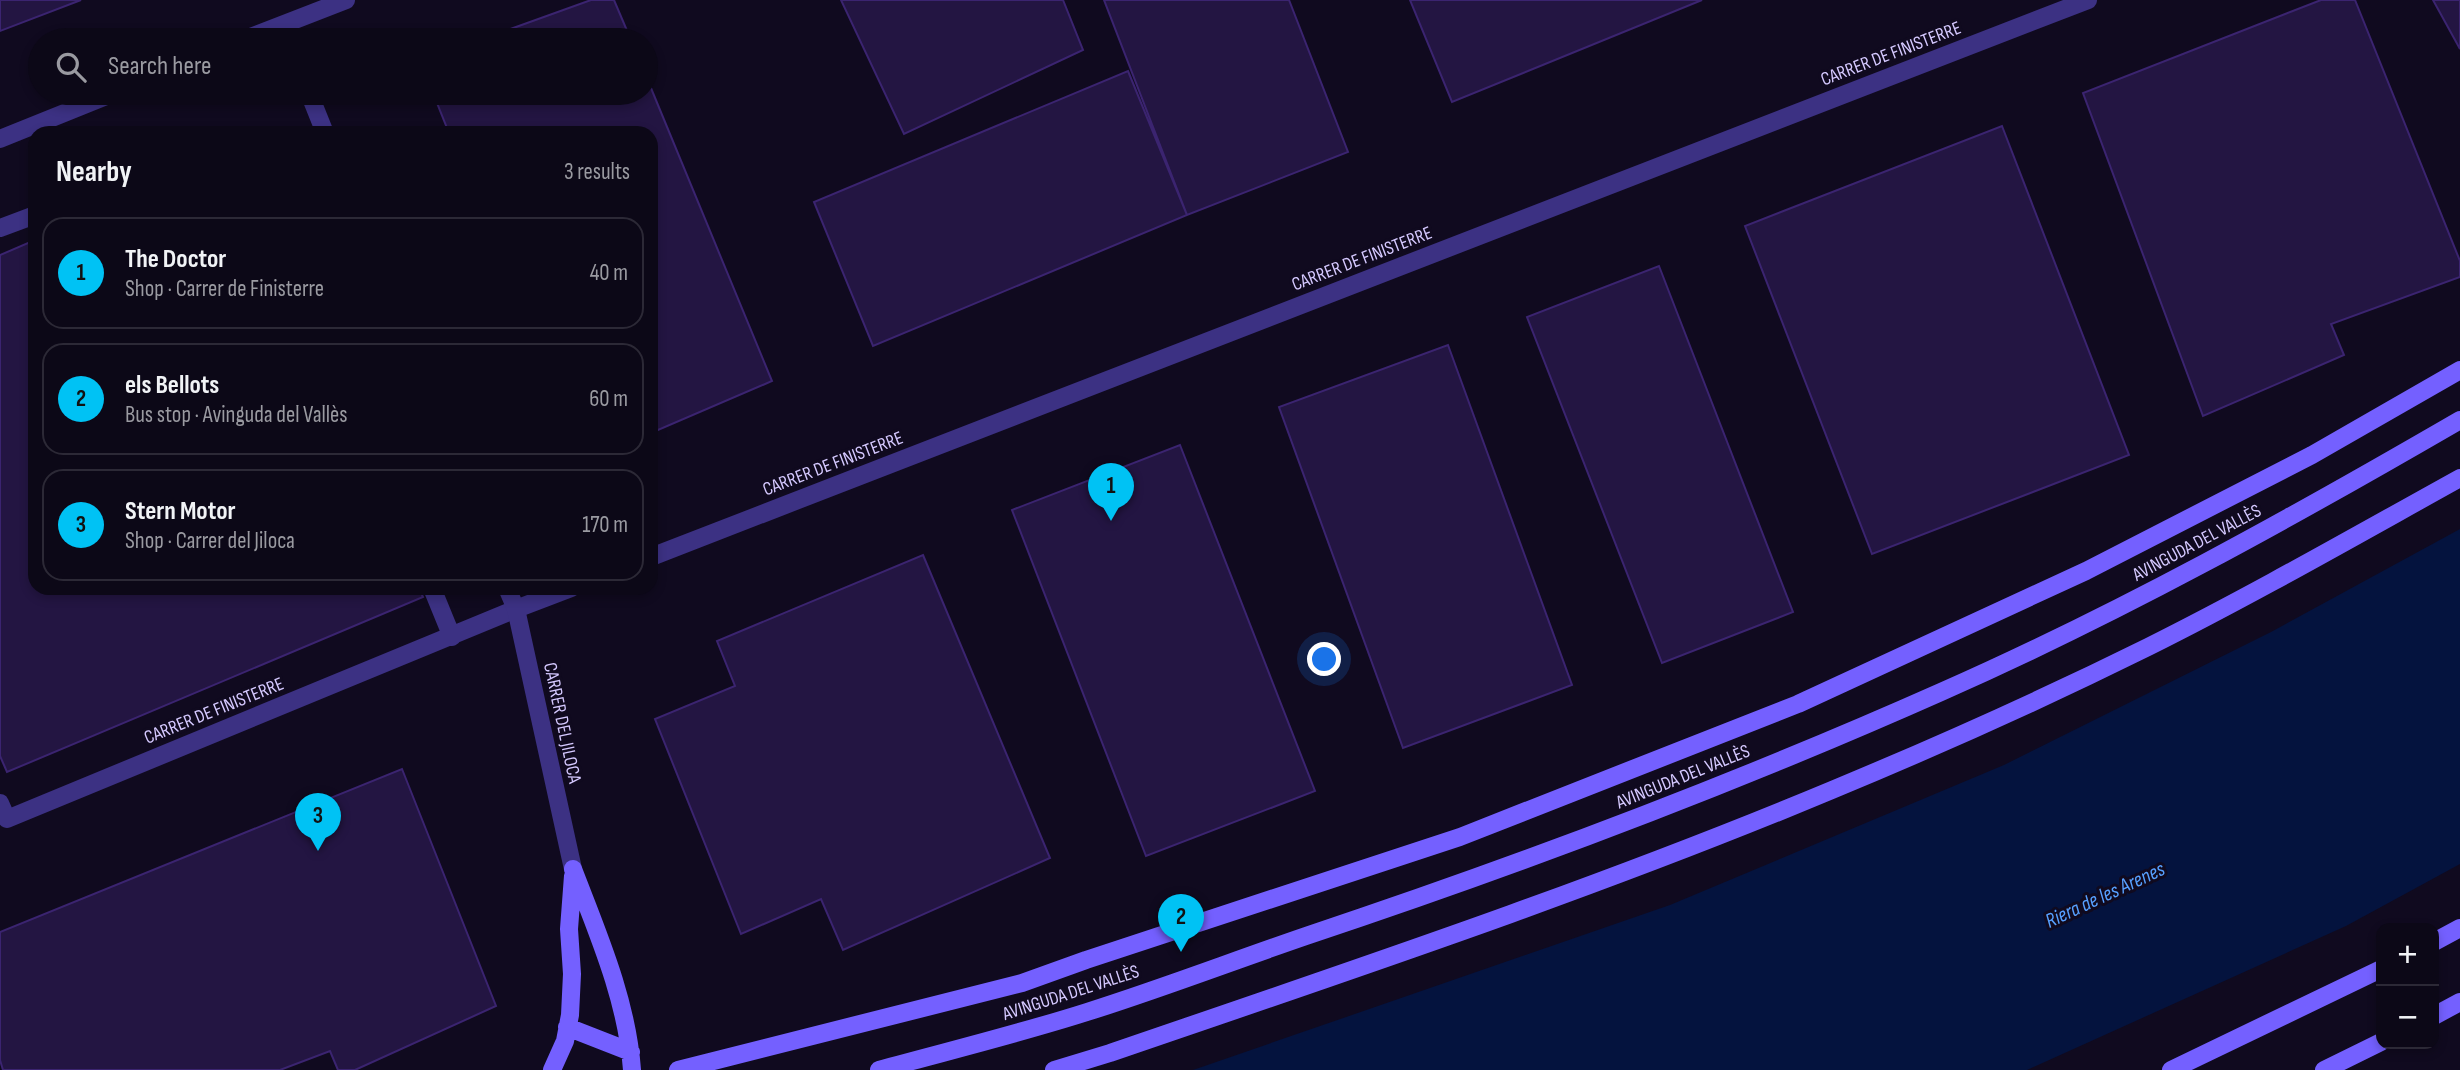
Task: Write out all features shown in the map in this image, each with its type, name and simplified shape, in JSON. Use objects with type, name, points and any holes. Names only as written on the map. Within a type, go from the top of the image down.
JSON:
[{"type":"main road","points":[[678,1070],[1022,983],[1486,827],[1798,704],[2086,571],[2312,455],[2460,370]]},
{"type":"main road","name":"AVINGUDA DEL VALLÈS","points":[[879,1070],[1091,1011],[1476,879],[1664,808],[1813,747],[1944,691],[2124,605],[2331,495],[2460,420]]},
{"type":"main road","points":[[1054,1070],[1498,920],[1686,850],[1835,789],[2147,647],[2305,565],[2460,478]]},
{"type":"main road","points":[[552,1070],[568,1027],[572,974],[569,929],[573,869]]},
{"type":"main road","points":[[573,869],[610,965],[631,1061]]},
{"type":"main road","points":[[2439,939],[2460,928]]},
{"type":"main road","points":[[2171,1070],[2376,971]]},
{"type":"main road","points":[[2439,1013],[2460,1002]]},
{"type":"main road","points":[[568,1027],[631,1061]]},
{"type":"main road","points":[[2324,1070],[2376,1044]]},
{"type":"street","points":[[293,28],[346,0]]},
{"type":"street","name":"CARRER DE FINISTERRE","points":[[658,554],[2088,0]]},
{"type":"street","points":[[32,126],[84,105]]},
{"type":"street","points":[[314,105],[322,126]]},
{"type":"street","points":[[0,139],[28,128]]},
{"type":"street","points":[[0,228],[28,218]]},
{"type":"street","points":[[435,595],[452,637]]},
{"type":"street","name":"CARRER DEL JILOCA","points":[[510,595],[516,609],[573,869]]},
{"type":"street","name":"CARRER DE FINISTERRE","points":[[0,803],[6,819],[553,595]]},
{"type":"water","name":"Riera de les Arenes","points":[[2460,529],[2460,864],[2346,926],[2027,1070],[1193,1070],[1670,905],[2004,765],[2271,632]]},
{"type":"building","points":[[0,0],[81,0],[0,31]]},
{"type":"building","points":[[591,0],[614,0],[626,28],[513,28]]},
{"type":"building","points":[[841,0],[1063,0],[1083,50],[904,134]]},
{"type":"building","points":[[1104,0],[1289,0],[1348,152],[1187,215]]},
{"type":"building","points":[[1410,0],[1702,0],[1452,102]]},
{"type":"building","points":[[2321,0],[2355,0],[2460,261],[2460,277],[2331,324],[2344,355],[2203,416],[2083,93]]},
{"type":"building","points":[[2433,0],[2460,0],[2460,49]]},
{"type":"building","points":[[1128,71],[1187,215],[873,346],[814,202]]},
{"type":"building","points":[[438,105],[658,105],[772,381],[658,430],[658,126],[446,126]]},
{"type":"building","points":[[2002,126],[2129,455],[1872,554],[1745,226]]},
{"type":"building","points":[[28,243],[28,595],[423,597],[7,772],[0,756],[0,255]]},
{"type":"building","points":[[1659,266],[1793,612],[1662,663],[1527,317]]},
{"type":"building","points":[[1448,345],[1572,685],[1403,748],[1279,407]]},
{"type":"building","points":[[1180,445],[1315,791],[1146,856],[1012,510]]},
{"type":"building","points":[[923,555],[1050,858],[843,950],[821,899],[741,934],[655,719],[735,686],[717,641]]},
{"type":"building","points":[[402,769],[496,1006],[355,1070],[338,1070],[330,1051],[280,1070],[3,1070],[0,1060],[0,932]]},
{"type":"place","name":"The Doctor","points":[[1111,521]]},
{"type":"place","name":"Stern Motor","points":[[318,851]]},
{"type":"place","name":"els Bellots","points":[[1181,952]]}]
